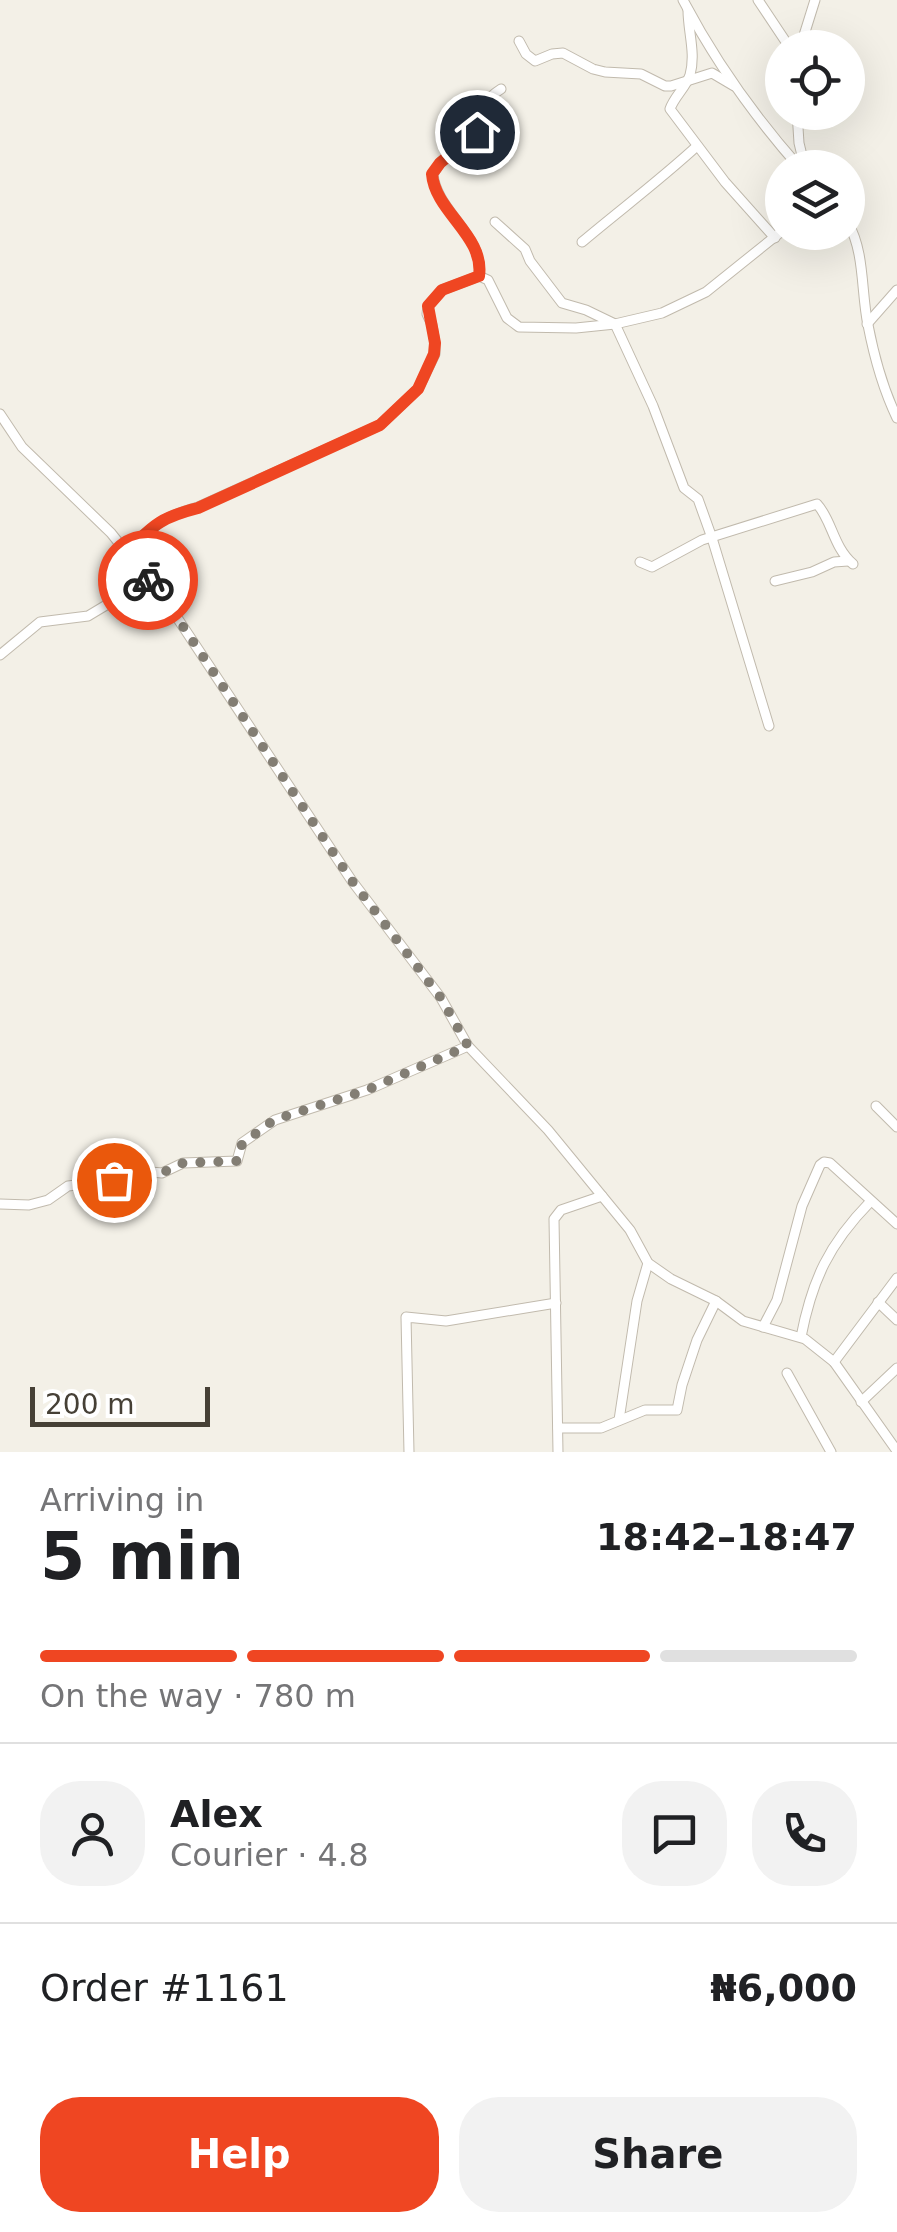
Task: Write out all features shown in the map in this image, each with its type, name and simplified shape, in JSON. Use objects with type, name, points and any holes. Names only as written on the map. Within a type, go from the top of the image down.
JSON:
[{"type":"street","points":[[683,0],[734,86],[785,150]]},
{"type":"street","points":[[758,0],[778,30]]},
{"type":"street","points":[[806,30],[816,0]]},
{"type":"street","points":[[688,10],[692,50],[689,80],[677,93],[670,110],[726,182],[765,220]]},
{"type":"street","points":[[518,40],[526,54],[536,60],[562,53],[593,69],[641,74],[665,86],[712,73],[734,86]]},
{"type":"street","points":[[479,276],[480,262],[460,222],[439,197],[432,174],[477,132],[481,107],[501,89]]},
{"type":"street","points":[[582,242],[697,146]]},
{"type":"street","points":[[495,222],[524,249],[562,303],[615,324],[653,406],[684,488],[698,499],[769,726]]},
{"type":"street","points":[[126,552],[170,515],[198,508],[380,425],[418,389],[434,354],[428,306],[442,290],[479,276],[488,280],[508,318],[519,327],[615,324],[662,313],[706,292],[765,245]]},
{"type":"street","points":[[856,250],[868,324],[897,418]]},
{"type":"street","points":[[868,324],[897,290]]},
{"type":"street","points":[[0,414],[22,447],[111,533],[172,610],[352,881],[441,998],[468,1046],[548,1130],[630,1230],[648,1263],[744,1321],[801,1338],[834,1362],[897,1451]]},
{"type":"street","points":[[640,562],[652,567],[702,540],[817,504],[822,507],[830,533],[850,562],[834,562],[775,581]]},
{"type":"street","points":[[0,656],[40,622],[88,616],[148,580]]},
{"type":"street","points":[[0,1204],[29,1205],[48,1200],[68,1186],[162,1173],[183,1163],[238,1161],[242,1144],[274,1120],[367,1090],[468,1046]]},
{"type":"street","points":[[876,1106],[897,1127]]},
{"type":"street","points":[[763,1328],[777,1300],[802,1206],[820,1165],[830,1163],[897,1224]]},
{"type":"street","points":[[558,1452],[554,1219],[562,1210],[602,1196]]},
{"type":"street","points":[[801,1338],[816,1279],[837,1240],[870,1202]]},
{"type":"street","points":[[618,1420],[637,1301],[648,1263]]},
{"type":"street","points":[[834,1362],[897,1278]]},
{"type":"street","points":[[558,1428],[602,1428],[645,1410],[679,1408],[697,1340],[716,1301]]},
{"type":"street","points":[[409,1452],[406,1317],[446,1321],[556,1302]]},
{"type":"street","points":[[878,1302],[897,1320]]},
{"type":"street","points":[[861,1402],[897,1368]]},
{"type":"street","points":[[787,1373],[831,1452]]},
{"type":"way so far","points":[[114,1180],[162,1173],[183,1163],[238,1161],[242,1144],[274,1120],[367,1090],[468,1046],[441,998],[352,881],[172,610],[148,580]]},
{"type":"route","points":[[148,580],[126,552],[159,521],[198,508],[380,425],[418,389],[434,354],[428,306],[442,290],[479,276],[480,269],[460,222],[439,197],[432,174],[477,132]]}]
